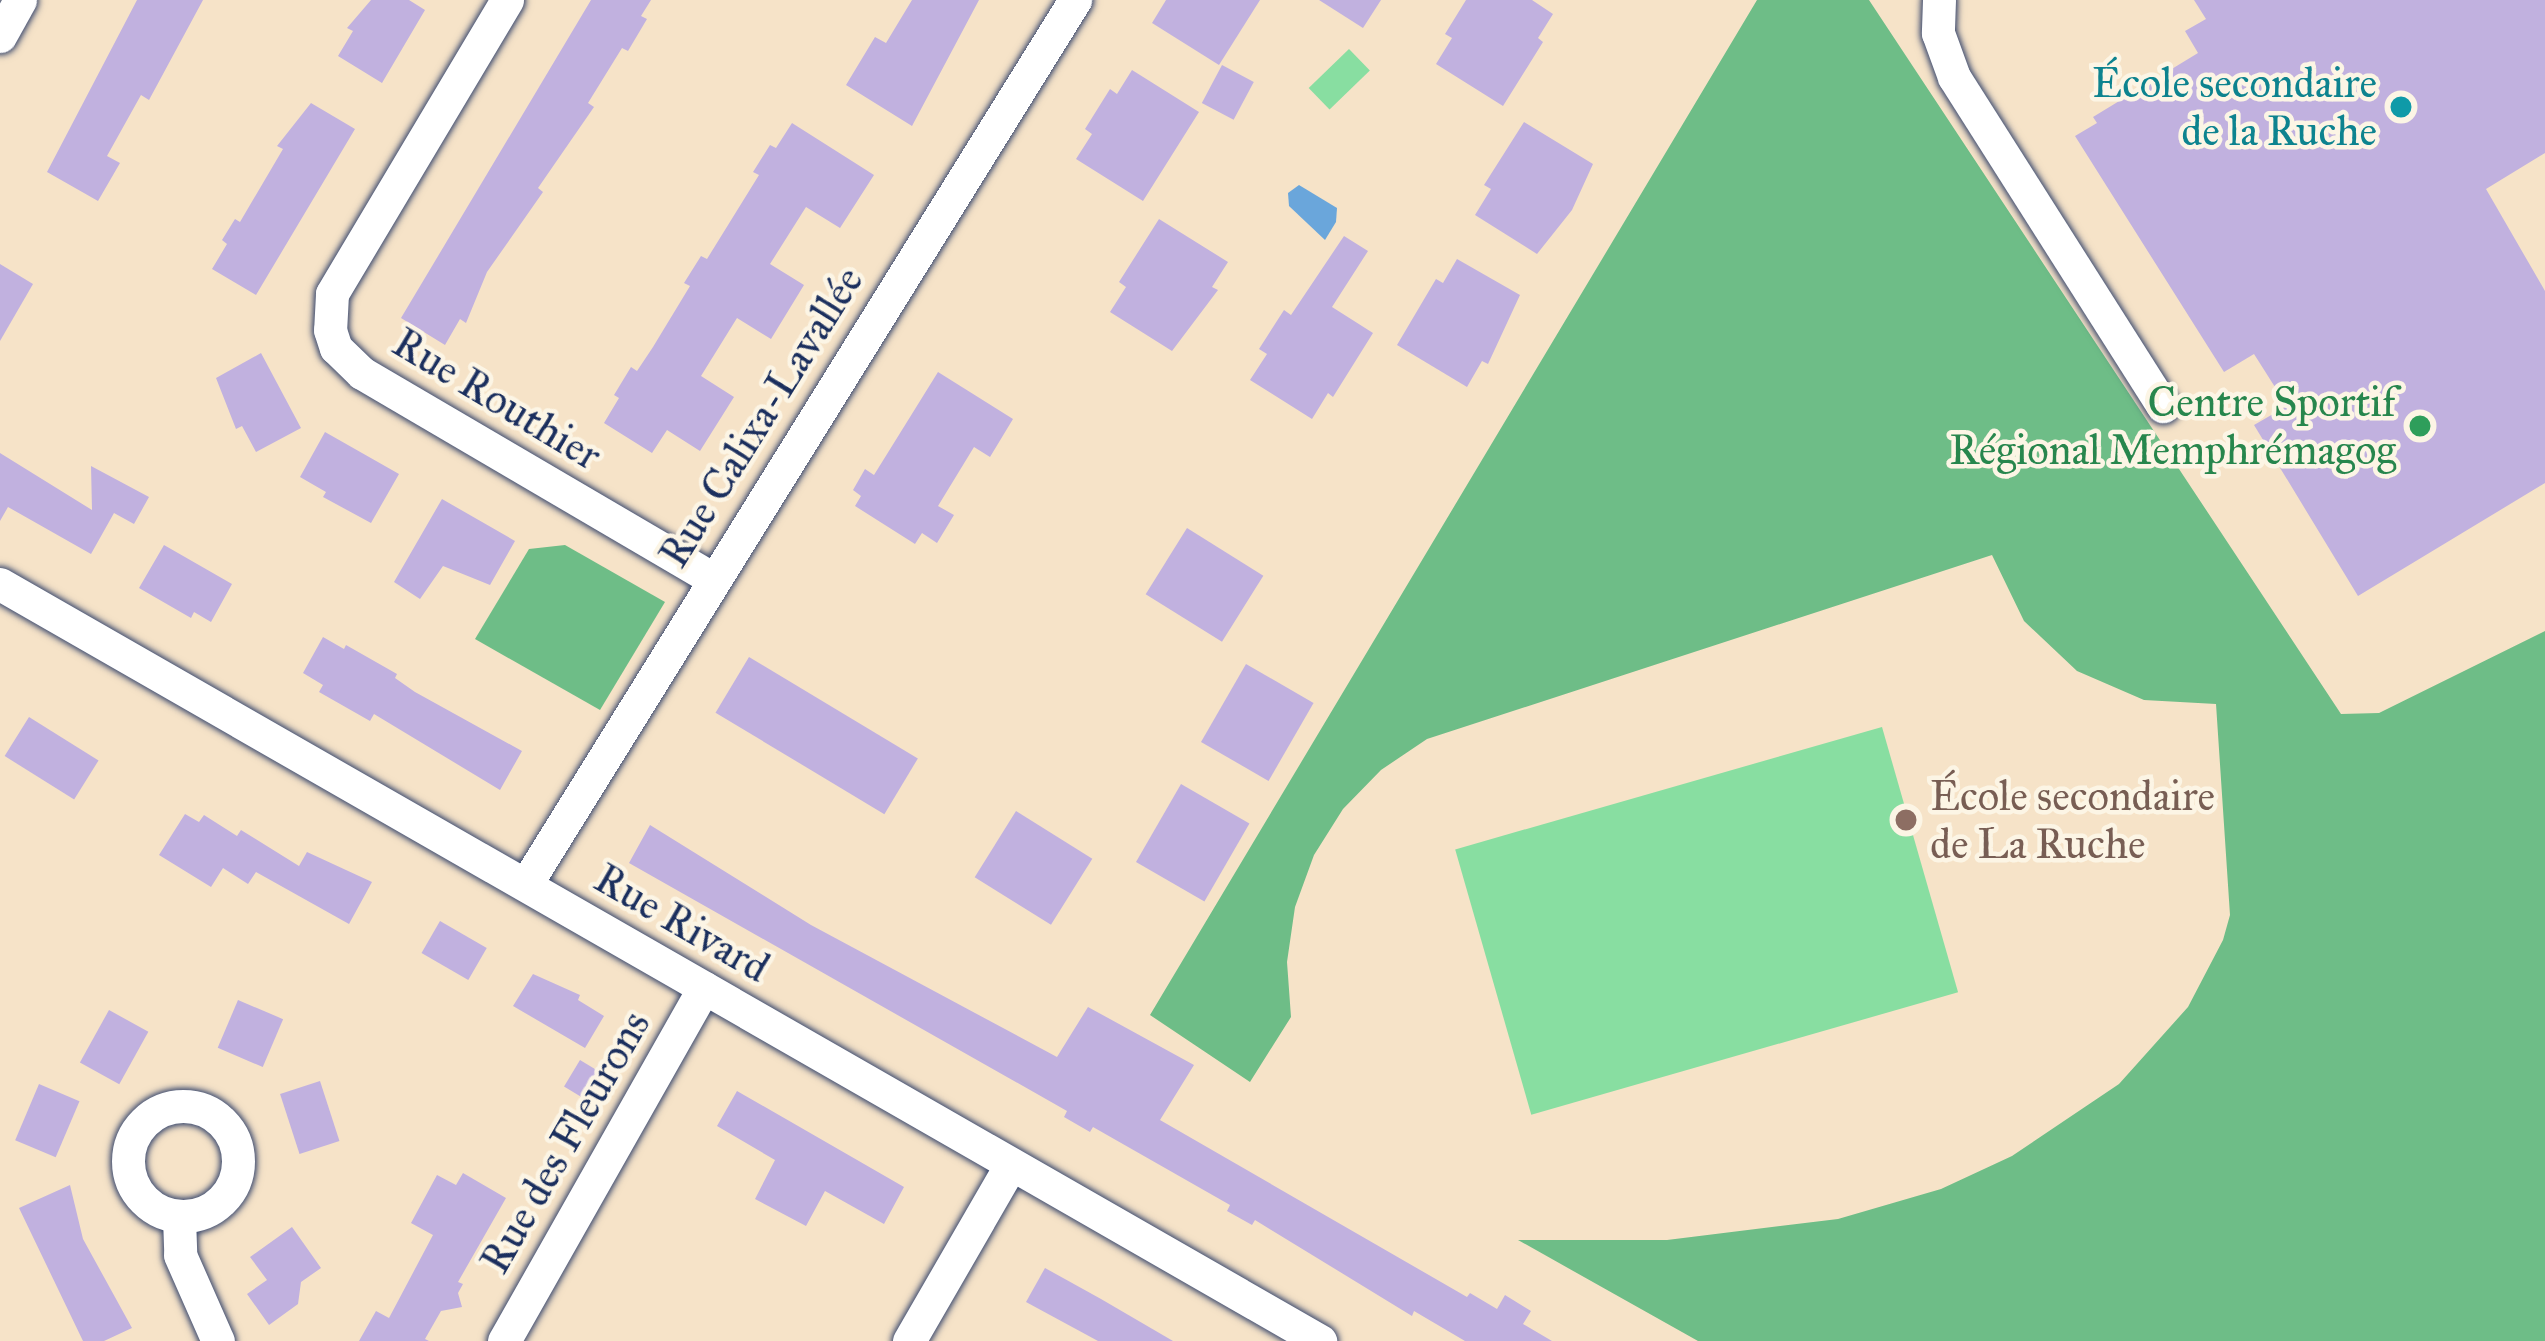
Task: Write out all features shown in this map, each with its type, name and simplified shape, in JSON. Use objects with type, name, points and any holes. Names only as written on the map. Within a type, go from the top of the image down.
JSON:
[{"type":"street","points":[[0,36],[20,0]]},
{"type":"street","name":"Rue Routhier","points":[[507,0],[332,294],[329,330],[347,362],[362,373],[712,578]]},
{"type":"street","name":"Rue Calixa-Lavallée","points":[[526,884],[1075,0]]},
{"type":"street","points":[[1939,0],[1938,33],[1954,76],[2163,406]]},
{"type":"street","name":"Rue Rivard","points":[[0,584],[1315,1340]]},
{"type":"street","name":"Rue des Fleurons","points":[[503,1341],[704,988]]},
{"type":"street","points":[[909,1341],[1011,1164]]},
{"type":"street","points":[[179,1217],[180,1255],[218,1341]]},
{"type":"green space","points":[[1757,0],[1869,0],[2341,714],[2379,713],[2545,631],[2545,1341],[1698,1341],[1518,1240],[1667,1240],[1838,1219],[1941,1189],[2012,1156],[2119,1084],[2188,1007],[2223,940],[2230,915],[2216,704],[2144,700],[2077,671],[2024,621],[1992,555],[1427,739],[1381,770],[1343,809],[1314,855],[1295,907],[1287,962],[1291,1017],[1250,1082],[1150,1015]]},
{"type":"green space","points":[[1349,49],[1370,71],[1330,109],[1309,88]]},
{"type":"green space","points":[[565,545],[665,602],[600,710],[475,639],[529,549]]},
{"type":"green space","points":[[1882,727],[1958,992],[1531,1115],[1455,849]]},
{"type":"water","points":[[1299,185],[1337,208],[1336,222],[1325,240],[1289,206],[1288,193]]},
{"type":"building","points":[[137,0],[203,0],[149,100],[141,95],[107,156],[120,163],[98,201],[47,172]]},
{"type":"building","points":[[371,0],[409,0],[425,10],[382,83],[338,56],[353,31],[347,28]]},
{"type":"building","points":[[591,0],[651,0],[641,16],[647,19],[628,51],[622,48],[588,103],[594,107],[538,188],[543,192],[487,272],[466,323],[460,319],[445,345],[401,318]]},
{"type":"building","points":[[912,0],[979,0],[912,126],[846,85],[875,37],[886,43]]},
{"type":"building","points":[[1166,0],[1260,0],[1219,65],[1152,23]]},
{"type":"building","points":[[1319,0],[1381,0],[1363,28]]},
{"type":"building","points":[[1466,0],[1532,0],[1553,14],[1538,38],[1543,42],[1503,106],[1436,64],[1452,38],[1445,34]]},
{"type":"building","points":[[2194,0],[2545,0],[2545,153],[2486,189],[2545,291],[2545,483],[2358,596],[2254,425],[2287,406],[2254,354],[2224,372],[2075,136],[2097,123],[2093,117],[2198,53],[2185,31],[2206,19]]},
{"type":"building","points":[[1222,65],[1254,82],[1234,120],[1202,103]]},
{"type":"building","points":[[1132,70],[1199,112],[1143,201],[1076,159],[1092,134],[1085,129],[1110,89],[1117,94]]},
{"type":"building","points":[[311,103],[355,129],[256,295],[212,269],[227,244],[222,240],[235,219],[240,222],[283,149],[277,146]]},
{"type":"building","points":[[1524,122],[1593,164],[1572,210],[1537,254],[1475,215],[1491,189],[1484,185]]},
{"type":"building","points":[[792,123],[874,175],[840,228],[806,207],[770,264],[804,285],[771,339],[737,318],[701,376],[734,397],[700,451],[667,430],[652,453],[604,423],[619,398],[614,395],[631,367],[637,371],[653,347],[690,286],[684,283],[701,256],[707,259],[759,175],[753,172],[770,145],[776,148]]},
{"type":"building","points":[[1159,219],[1228,262],[1212,287],[1218,290],[1172,351],[1110,312],[1126,287],[1119,282]]},
{"type":"building","points":[[1344,236],[1368,251],[1332,307],[1373,333],[1333,397],[1328,393],[1312,419],[1250,380],[1267,354],[1259,349],[1284,310],[1291,315]]},
{"type":"building","points":[[1457,259],[1520,295],[1488,364],[1482,361],[1467,387],[1397,345],[1436,279],[1443,283]]},
{"type":"building","points":[[0,264],[33,284],[0,341]]},
{"type":"building","points":[[261,353],[301,428],[256,452],[242,426],[236,429],[216,378]]},
{"type":"building","points":[[938,372],[1013,419],[990,457],[974,447],[938,506],[954,515],[937,543],[922,533],[915,544],[855,506],[861,496],[853,490],[865,469],[874,475]]},
{"type":"building","points":[[325,432],[399,474],[371,523],[323,497],[326,492],[300,477]]},
{"type":"building","points":[[0,453],[92,510],[91,466],[149,497],[134,524],[114,513],[91,554],[8,507],[0,521]]},
{"type":"building","points":[[442,499],[515,541],[490,585],[443,566],[420,599],[394,582]]},
{"type":"building","points":[[1187,528],[1263,576],[1222,642],[1146,594]]},
{"type":"building","points":[[164,545],[232,584],[211,622],[194,612],[191,618],[139,588]]},
{"type":"building","points":[[323,637],[397,674],[395,678],[415,692],[522,751],[500,790],[374,714],[370,721],[319,692],[323,685],[303,673]]},
{"type":"building","points":[[749,657],[918,758],[884,814],[716,713]]},
{"type":"building","points":[[1246,664],[1314,703],[1269,781],[1201,742]]},
{"type":"building","points":[[29,717],[99,760],[74,799],[5,756]]},
{"type":"building","points":[[1181,784],[1249,824],[1204,901],[1136,862]]},
{"type":"building","points":[[1016,811],[1092,859],[1051,925],[975,877]]},
{"type":"building","points":[[185,814],[199,822],[204,815],[237,836],[241,830],[299,866],[307,852],[372,882],[349,924],[256,872],[248,884],[223,868],[211,887],[159,855]]},
{"type":"building","points":[[650,825],[811,925],[1057,1057],[1088,1007],[1194,1065],[1160,1120],[1467,1297],[1470,1293],[1497,1309],[1505,1295],[1531,1311],[1523,1324],[1552,1341],[1465,1341],[1414,1311],[1412,1316],[1255,1220],[1252,1225],[1227,1211],[1230,1205],[1093,1127],[1090,1132],[1064,1117],[1067,1111],[629,863]]},
{"type":"building","points":[[440,921],[487,948],[468,980],[422,953]]},
{"type":"building","points":[[533,974],[580,995],[578,1000],[604,1016],[585,1048],[513,1006]]},
{"type":"building","points":[[238,1000],[283,1019],[263,1067],[218,1048]]},
{"type":"building","points":[[109,1010],[148,1032],[119,1084],[80,1062]]},
{"type":"building","points":[[580,1060],[603,1074],[587,1100],[564,1087]]},
{"type":"building","points":[[320,1081],[339,1141],[300,1154],[280,1094]]},
{"type":"building","points":[[39,1084],[80,1101],[56,1157],[15,1140]]},
{"type":"building","points":[[737,1091],[904,1187],[884,1224],[825,1191],[806,1226],[755,1199],[775,1160],[717,1126]]},
{"type":"building","points":[[463,1173],[506,1198],[458,1282],[463,1284],[458,1293],[462,1307],[441,1311],[425,1339],[429,1341],[359,1341],[376,1311],[389,1318],[433,1235],[411,1223],[437,1175],[456,1185]]},
{"type":"building","points":[[70,1185],[83,1239],[132,1328],[104,1341],[83,1341],[19,1208]]},
{"type":"building","points":[[292,1227],[321,1268],[301,1282],[298,1304],[269,1325],[247,1294],[267,1280],[250,1257]]},
{"type":"building","points":[[1045,1268],[1173,1341],[1098,1341],[1026,1302]]},
{"type":"place","name":"École secondaire de la Ruche","points":[[2401,107]]},
{"type":"place","name":"Centre Sportif Régional Memphrémagog","points":[[2420,426]]},
{"type":"place","name":"École secondaire de La Ruche","points":[[1906,820]]}]
